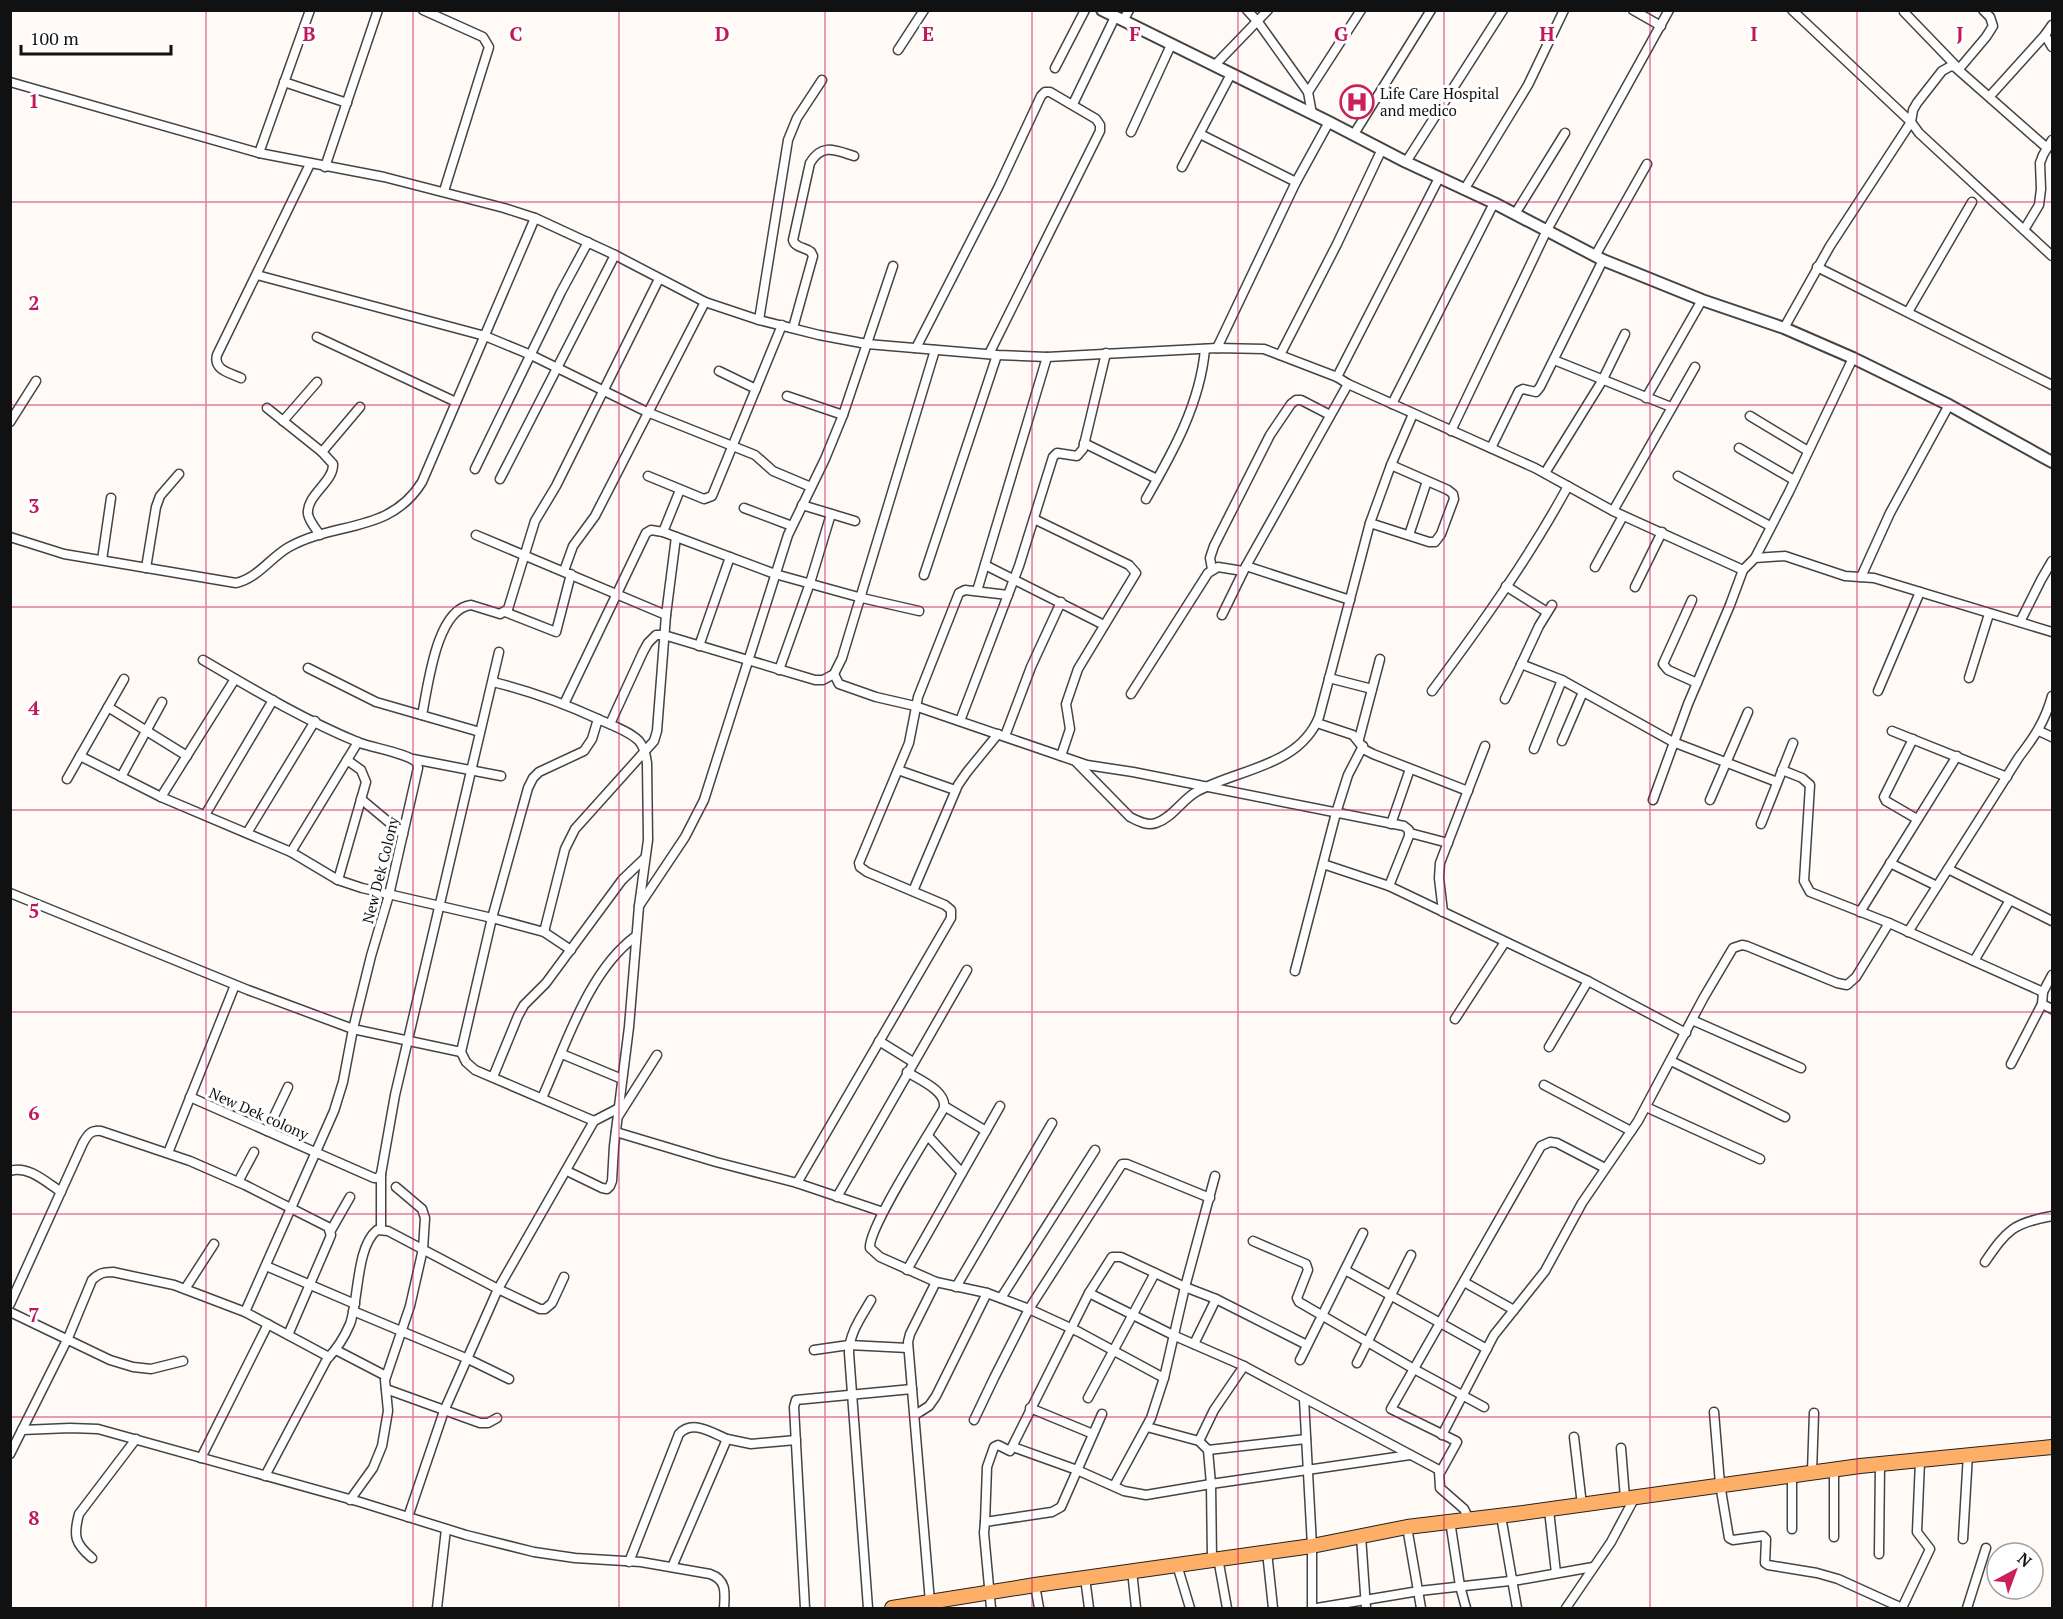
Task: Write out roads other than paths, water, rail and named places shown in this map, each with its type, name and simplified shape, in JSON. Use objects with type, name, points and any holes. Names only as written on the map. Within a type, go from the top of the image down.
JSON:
[{"type":"main road","points":[[892,1608],[938,1604],[1035,1585],[1312,1546],[1450,1521],[1501,1516],[1834,1469],[2052,1447]]},
{"type":"street","points":[[259,153],[310,10]]},
{"type":"street","points":[[325,167],[378,10]]},
{"type":"street","points":[[423,10],[483,37],[489,46],[444,191]]},
{"type":"street","points":[[898,50],[924,10]]},
{"type":"street","points":[[1054,68],[1085,10]]},
{"type":"street","points":[[1102,10],[1406,162],[1494,203],[1599,258],[1702,300],[1784,328],[1853,358],[1949,405],[2052,462]]},
{"type":"street","points":[[1073,104],[1119,19],[1129,10]]},
{"type":"street","points":[[1247,10],[1308,92],[1312,114]]},
{"type":"street","points":[[1214,66],[1268,10]]},
{"type":"street","points":[[1308,92],[1361,10]]},
{"type":"street","points":[[1353,134],[1431,10]]},
{"type":"street","points":[[1406,162],[1503,10]]},
{"type":"street","points":[[1464,189],[1528,85],[1564,10]]},
{"type":"street","points":[[1633,10],[1661,26]]},
{"type":"street","points":[[1451,431],[1548,230],[1669,10]]},
{"type":"street","points":[[1792,10],[1911,122],[1919,133],[2052,256]]},
{"type":"street","points":[[1959,69],[1993,26],[1993,22],[1983,10]]},
{"type":"street","points":[[1904,12],[1959,69],[2047,148]]},
{"type":"street","points":[[1990,96],[2052,25]]},
{"type":"street","points":[[2045,35],[2052,47]]},
{"type":"street","points":[[1131,132],[1171,45]]},
{"type":"street","points":[[1784,328],[1817,267],[1911,122],[1912,110],[1942,71],[1951,66],[1959,69]]},
{"type":"street","points":[[1182,167],[1231,74]]},
{"type":"street","points":[[759,320],[788,140],[800,112],[822,80]]},
{"type":"street","points":[[10,82],[259,153],[444,191],[535,218],[615,255],[705,302],[782,326],[867,344],[993,355],[1047,357],[1216,348],[1264,349],[1337,376],[1348,384],[1545,473],[1623,516],[1743,570]]},
{"type":"street","points":[[284,82],[347,103]]},
{"type":"street","points":[[916,348],[999,186],[1041,96],[1045,92],[1050,92],[1096,119],[1100,125],[1100,131],[993,355],[924,575]]},
{"type":"street","points":[[1216,348],[1296,182],[1329,122]]},
{"type":"street","points":[[1515,214],[1565,133]]},
{"type":"street","points":[[1200,134],[1296,182]]},
{"type":"street","points":[[2024,230],[2039,205],[2040,163],[2052,140]]},
{"type":"street","points":[[793,328],[813,256],[812,252],[794,244],[793,240],[810,163],[815,155],[823,150],[832,149],[854,156]]},
{"type":"street","points":[[1280,355],[1337,244],[1382,149]]},
{"type":"street","points":[[241,378],[217,366],[215,361],[310,164]]},
{"type":"street","points":[[1491,448],[1517,393],[1522,389],[1538,391],[1599,258],[1647,164]]},
{"type":"street","points":[[1337,376],[1439,178]]},
{"type":"street","points":[[1908,312],[1972,202]]},
{"type":"street","points":[[1392,404],[1494,203]]},
{"type":"street","points":[[10,537],[64,554],[236,583],[249,578],[288,548],[320,535],[379,519],[404,504],[422,482],[535,218]]},
{"type":"street","points":[[475,469],[561,292],[588,242]]},
{"type":"street","points":[[500,479],[615,255]]},
{"type":"street","points":[[639,906],[685,837],[704,800],[775,574],[792,526],[843,415],[892,266]]},
{"type":"street","points":[[1817,267],[2052,385]]},
{"type":"street","points":[[257,275],[486,336],[531,355],[647,412],[755,455],[773,471],[811,487]]},
{"type":"street","points":[[422,715],[439,639],[447,622],[466,605],[500,614],[508,609],[535,521],[556,486],[659,279]]},
{"type":"street","points":[[1646,398],[1702,300]]},
{"type":"street","points":[[505,612],[556,632],[573,546],[595,516],[705,302]]},
{"type":"street","points":[[648,476],[704,498],[712,496],[782,326]]},
{"type":"street","points":[[1545,473],[1602,381],[1625,333]]},
{"type":"street","points":[[317,337],[456,402]]},
{"type":"street","points":[[1146,499],[1186,422],[1200,385],[1205,349]]},
{"type":"street","points":[[610,724],[648,643],[656,635],[664,634],[814,680],[823,680],[834,674],[843,658],[862,598],[935,350]]},
{"type":"street","points":[[960,721],[1014,579],[1055,455],[1060,453],[1077,456],[1082,452],[1106,353]]},
{"type":"street","points":[[977,591],[1047,357]]},
{"type":"street","points":[[1653,800],[1673,742],[1743,570],[1755,558],[1853,358]]},
{"type":"street","points":[[1554,360],[1671,407]]},
{"type":"street","points":[[1613,511],[1695,367]]},
{"type":"street","points":[[719,371],[756,389]]},
{"type":"street","points":[[10,422],[36,381]]},
{"type":"street","points":[[283,422],[317,381]]},
{"type":"street","points":[[1222,615],[1245,569],[1348,384]]},
{"type":"street","points":[[787,396],[843,415]]},
{"type":"street","points":[[1131,694],[1212,569],[1210,558],[1214,546],[1270,435],[1291,404],[1296,400],[1301,400],[1329,416]]},
{"type":"street","points":[[1861,577],[1890,513],[1949,405]]},
{"type":"street","points":[[322,453],[360,407]]},
{"type":"street","points":[[267,408],[331,460],[334,469],[314,498],[308,514],[320,535]]},
{"type":"street","points":[[1075,762],[1130,817],[1145,824],[1158,823],[1186,799],[1206,786],[1279,758],[1301,742],[1317,723],[1370,523],[1390,465],[1413,414]]},
{"type":"street","points":[[1749,416],[1808,451]]},
{"type":"street","points":[[1084,443],[1157,479]]},
{"type":"street","points":[[1739,448],[1794,480]]},
{"type":"street","points":[[1370,523],[1429,542],[1437,540],[1454,499],[1451,492],[1390,465]]},
{"type":"street","points":[[146,568],[156,507],[160,496],[178,474]]},
{"type":"street","points":[[1678,476],[1770,526]]},
{"type":"street","points":[[1409,535],[1428,481]]},
{"type":"street","points":[[1432,691],[1550,520],[1568,486]]},
{"type":"street","points":[[663,532],[680,490]]},
{"type":"street","points":[[102,560],[111,498]]},
{"type":"street","points":[[802,505],[855,521]]},
{"type":"street","points":[[744,508],[792,526]]},
{"type":"street","points":[[779,670],[810,584],[831,514]]},
{"type":"street","points":[[1594,567],[1623,516]]},
{"type":"street","points":[[1034,519],[1135,570],[1135,576],[1078,669],[1067,698],[1070,729],[1061,756]]},
{"type":"street","points":[[564,704],[646,533],[651,530],[663,532],[775,574],[918,611]]},
{"type":"street","points":[[1635,587],[1662,532]]},
{"type":"street","points":[[476,535],[666,615]]},
{"type":"street","points":[[544,932],[565,849],[575,829],[654,741],[657,730],[664,634],[676,537]]},
{"type":"street","points":[[1755,558],[1785,556],[1845,576],[1874,578],[2052,632]]},
{"type":"street","points":[[699,645],[730,557]]},
{"type":"street","points":[[2020,622],[2052,561]]},
{"type":"street","points":[[985,564],[1104,625]]},
{"type":"street","points":[[1212,569],[1221,567],[1245,569],[1350,600]]},
{"type":"street","points":[[1505,699],[1549,609],[1506,586]]},
{"type":"street","points":[[797,1183],[951,918],[949,907],[867,872],[860,867],[859,863],[909,743],[915,706],[959,593],[965,590],[1008,595]]},
{"type":"street","points":[[1878,691],[1920,592]]},
{"type":"street","points":[[1692,600],[1663,664],[1668,670],[1697,683]]},
{"type":"street","points":[[913,891],[956,790],[967,772],[1002,735],[1061,602]]},
{"type":"street","points":[[1969,678],[1989,614]]},
{"type":"street","points":[[381,1229],[381,1174],[390,1116],[499,652]]},
{"type":"street","points":[[1295,971],[1336,813],[1361,743],[1380,659]]},
{"type":"street","points":[[203,660],[273,700],[358,742],[413,759],[501,776]]},
{"type":"street","points":[[1521,664],[1562,680],[1673,742],[1777,782]]},
{"type":"street","points":[[308,668],[376,702],[480,732]]},
{"type":"street","points":[[834,674],[839,684],[876,697],[915,706],[1075,762],[1404,826],[1410,833],[1448,843]]},
{"type":"street","points":[[1329,678],[1372,689]]},
{"type":"street","points":[[67,779],[124,679]]},
{"type":"street","points":[[161,797],[236,679]]},
{"type":"street","points":[[1534,749],[1562,680]]},
{"type":"street","points":[[493,681],[532,692],[610,724],[634,737],[641,743],[645,752],[648,840],[610,1186],[607,1189],[603,1188],[567,1171]]},
{"type":"street","points":[[1562,741],[1584,692]]},
{"type":"street","points":[[1908,932],[2044,722],[2052,696]]},
{"type":"street","points":[[205,815],[273,700]]},
{"type":"street","points":[[121,777],[162,702]]},
{"type":"street","points":[[108,707],[186,756]]},
{"type":"street","points":[[1710,800],[1748,712]]},
{"type":"street","points":[[460,1052],[492,918],[524,799],[533,778],[545,768],[584,751],[592,739],[598,719]]},
{"type":"street","points":[[247,833],[315,721]]},
{"type":"street","points":[[1317,723],[1353,735],[1368,752],[1468,791]]},
{"type":"street","points":[[2039,730],[2052,737]]},
{"type":"street","points":[[1892,731],[2007,777]]},
{"type":"street","points":[[1913,739],[1884,797],[1886,801],[1917,819]]},
{"type":"street","points":[[291,852],[358,742]]},
{"type":"street","points":[[1761,824],[1793,743]]},
{"type":"street","points":[[1443,912],[1439,870],[1485,746]]},
{"type":"street","points":[[80,756],[161,797],[291,852],[338,880],[389,895],[544,932],[571,950]]},
{"type":"street","points":[[1860,912],[1957,756]]},
{"type":"street","name":"New Dek Colony","points":[[245,1312],[334,1111],[343,1082],[353,1029],[389,895],[418,768],[413,759]]},
{"type":"street","points":[[338,880],[366,782],[361,770],[347,760]]},
{"type":"street","points":[[1391,824],[1410,769]]},
{"type":"street","points":[[898,770],[956,790]]},
{"type":"street","points":[[1782,770],[1806,780],[1811,790],[1805,885],[1810,892],[1889,923],[2043,992]]},
{"type":"street","points":[[362,799],[403,834]]},
{"type":"street","points":[[1389,886],[1410,833]]},
{"type":"street","points":[[493,1077],[524,1005],[546,983],[622,880],[645,858]]},
{"type":"street","points":[[1890,863],[1937,886]]},
{"type":"street","points":[[1323,864],[1389,886],[1588,981],[1686,1033]]},
{"type":"street","points":[[1948,869],[2052,921]]},
{"type":"street","points":[[10,893],[235,985],[353,1029],[460,1052],[469,1065],[594,1121]]},
{"type":"street","points":[[1974,961],[2010,900]]},
{"type":"street","points":[[1442,1435],[1461,1395],[1499,1328],[1545,1271],[1575,1216],[1646,1107],[1733,948],[1747,946],[1847,985],[1856,977],[1889,923]]},
{"type":"street","points":[[542,1098],[597,980],[617,952],[636,936]]},
{"type":"street","points":[[1455,1019],[1504,942]]},
{"type":"street","points":[[837,1197],[967,970]]},
{"type":"street","points":[[2011,1064],[2042,1004],[2043,992],[2052,975]]},
{"type":"street","points":[[1549,1047],[1588,981]]},
{"type":"street","points":[[168,1153],[235,985]]},
{"type":"street","points":[[2042,1004],[2052,1009]]},
{"type":"street","points":[[1692,1020],[1801,1068]]},
{"type":"street","points":[[879,1041],[913,1062]]},
{"type":"street","points":[[562,1054],[622,1079]]},
{"type":"street","points":[[408,1517],[445,1410],[498,1289],[594,1121],[618,1112],[657,1055]]},
{"type":"street","points":[[1671,1061],[1785,1117]]},
{"type":"street","points":[[907,1072],[942,1095],[945,1103],[883,1212],[871,1236],[870,1248],[880,1257],[936,1282],[987,1293],[1029,1309],[1071,1328],[1164,1378]]},
{"type":"street","points":[[1544,1085],[1631,1131]]},
{"type":"street","points":[[267,1131],[288,1087]]},
{"type":"street","name":"New Dek colony","points":[[190,1097],[374,1178],[378,1178],[381,1174]]},
{"type":"street","points":[[944,1106],[986,1131]]},
{"type":"street","points":[[907,1270],[1000,1107]]},
{"type":"street","points":[[1646,1107],[1760,1159]]},
{"type":"street","points":[[956,1287],[1052,1123]]},
{"type":"street","points":[[10,1304],[88,1134],[94,1131],[101,1131],[190,1161],[292,1208],[328,1227],[330,1232]]},
{"type":"street","points":[[616,1132],[797,1183],[883,1212]]},
{"type":"street","points":[[928,1136],[962,1173]]},
{"type":"street","points":[[1469,1519],[1464,1509],[1440,1488],[1439,1472],[1457,1443],[1391,1409],[1541,1146],[1550,1142],[1557,1143],[1605,1168]]},
{"type":"street","points":[[1001,1298],[1095,1150]]},
{"type":"street","points":[[238,1182],[254,1152]]},
{"type":"street","points":[[974,1420],[1029,1309],[1122,1164],[1125,1163],[1210,1198]]},
{"type":"street","points":[[10,1171],[22,1169],[33,1173],[61,1192]]},
{"type":"street","points":[[1114,1486],[1148,1427],[1164,1378],[1185,1287],[1215,1176]]},
{"type":"street","points":[[350,1500],[373,1468],[382,1446],[388,1411],[386,1376],[402,1332],[423,1249],[425,1218],[422,1209],[396,1186]]},
{"type":"street","points":[[288,1335],[329,1240],[330,1232],[350,1197]]},
{"type":"street","points":[[1985,1262],[2008,1231],[2019,1225],[2052,1216]]},
{"type":"street","points":[[265,1476],[329,1357],[346,1333],[354,1307],[363,1256],[373,1233],[381,1229],[388,1231],[534,1307],[545,1309],[552,1304],[564,1277]]},
{"type":"street","points":[[1300,1360],[1363,1233]]},
{"type":"street","points":[[1253,1241],[1306,1264],[1308,1270],[1297,1300],[1484,1407]]},
{"type":"street","points":[[185,1289],[214,1244]]},
{"type":"street","points":[[991,1608],[984,1533],[987,1467],[990,1457],[995,1446],[1010,1451],[1013,1447],[1030,1408],[1089,1293],[1110,1259],[1114,1256],[1216,1299],[1307,1345]]},
{"type":"street","points":[[1357,1363],[1411,1256]]},
{"type":"street","points":[[266,1266],[310,1285],[402,1332],[468,1359],[508,1379]]},
{"type":"street","points":[[1345,1270],[1487,1349]]},
{"type":"street","points":[[10,1454],[68,1338],[92,1280],[103,1272],[147,1278],[185,1289],[234,1310],[245,1312],[329,1357]]},
{"type":"street","points":[[1088,1398],[1155,1273]]},
{"type":"street","points":[[936,1282],[910,1334],[908,1348],[938,1604]]},
{"type":"street","points":[[1464,1282],[1514,1310]]},
{"type":"street","points":[[915,1415],[930,1406],[936,1396],[987,1293]]},
{"type":"street","points":[[1089,1293],[1175,1336],[1244,1366],[1439,1472]]},
{"type":"street","points":[[868,1608],[849,1345],[853,1332],[871,1299]]},
{"type":"street","points":[[1194,1344],[1216,1299]]},
{"type":"street","points":[[10,1312],[110,1359],[133,1367],[151,1369],[183,1361]]},
{"type":"street","points":[[201,1458],[268,1324]]},
{"type":"street","points":[[814,1350],[849,1345],[908,1348]]},
{"type":"street","points":[[336,1350],[386,1376]]},
{"type":"street","points":[[1199,1441],[1214,1410],[1244,1366]]},
{"type":"street","points":[[386,1389],[480,1424],[497,1418]]},
{"type":"street","points":[[805,1608],[794,1407],[796,1400],[912,1389]]},
{"type":"street","points":[[1304,1399],[1312,1546],[1312,1608]]},
{"type":"street","points":[[1030,1408],[1093,1434]]},
{"type":"street","points":[[1714,1412],[1727,1536],[1733,1540],[1765,1537],[1766,1564],[1838,1579],[1902,1608],[1930,1549],[1917,1532],[1920,1461]]},
{"type":"street","points":[[1812,1472],[1814,1413]]},
{"type":"street","points":[[985,1522],[1057,1510],[1063,1504],[1102,1414]]},
{"type":"street","points":[[629,1562],[684,1429],[691,1426],[699,1427],[727,1439],[752,1444],[796,1440]]},
{"type":"street","points":[[1148,1427],[1199,1441],[1209,1450],[1215,1558],[1227,1608]]},
{"type":"street","points":[[22,1430],[98,1429],[534,1552],[672,1567],[717,1576],[724,1586],[724,1608]]},
{"type":"street","points":[[1574,1437],[1582,1504]]},
{"type":"street","points":[[92,1558],[81,1548],[76,1538],[75,1527],[79,1514],[136,1439]]},
{"type":"street","points":[[672,1567],[727,1439]]},
{"type":"street","points":[[1209,1450],[1306,1439]]},
{"type":"street","points":[[1013,1447],[1137,1495],[1410,1455]]},
{"type":"street","points":[[1566,1608],[1611,1542],[1630,1498],[1621,1448]]},
{"type":"street","points":[[1963,1539],[1968,1454]]},
{"type":"street","points":[[1879,1554],[1880,1464]]},
{"type":"street","points":[[1834,1469],[1834,1538]]},
{"type":"street","points":[[1792,1475],[1792,1530]]},
{"type":"street","points":[[1549,1509],[1556,1574]]},
{"type":"street","points":[[1501,1516],[1517,1608]]},
{"type":"street","points":[[1450,1521],[1460,1586],[1466,1608]]},
{"type":"street","points":[[1407,1527],[1421,1608]]},
{"type":"street","points":[[437,1608],[446,1528]]},
{"type":"street","points":[[1360,1536],[1365,1604]]},
{"type":"street","points":[[1967,1608],[1985,1551]]},
{"type":"street","points":[[1267,1552],[1274,1608]]},
{"type":"street","points":[[1177,1565],[1190,1608]]},
{"type":"street","points":[[1317,1608],[1365,1604],[1419,1591],[1513,1581],[1593,1567]]},
{"type":"street","points":[[1132,1572],[1136,1608]]},
{"type":"street","points":[[1085,1578],[1089,1608]]},
{"type":"street","points":[[1035,1585],[1039,1608]]},
{"type":"place","name":"Life Care Hospital and medico","points":[[1357,102]]}]
